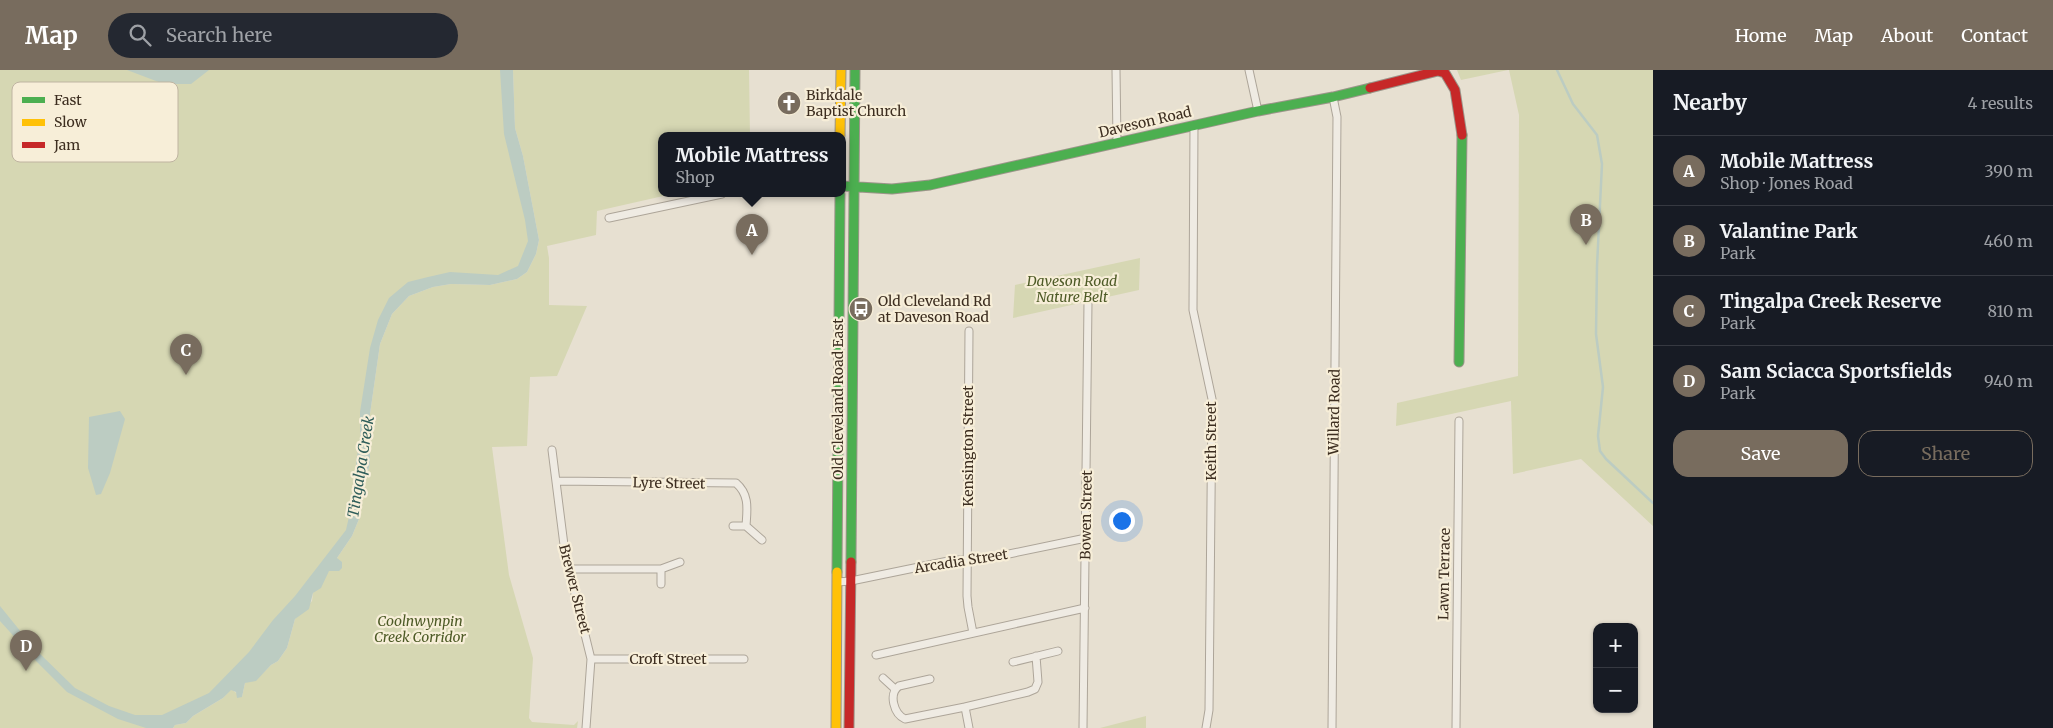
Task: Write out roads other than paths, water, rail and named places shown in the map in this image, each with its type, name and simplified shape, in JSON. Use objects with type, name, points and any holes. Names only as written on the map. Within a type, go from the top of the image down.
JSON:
[{"type":"main road","points":[[840,132],[841,70]]},
{"type":"main road","name":"Old Cleveland Road East","points":[[849,728],[854,70]]},
{"type":"main road","name":"Daveson Road","points":[[846,187],[892,189],[930,185],[1258,111],[1333,97],[1438,71],[1450,79],[1455,90],[1462,128],[1459,362]]},
{"type":"main road","name":"Old Cleveland Road East","points":[[836,728],[840,197]]},
{"type":"street","points":[[1116,70],[1117,142]]},
{"type":"street","points":[[1249,70],[1258,111]]},
{"type":"street","name":"Willard Road","points":[[1332,728],[1337,117],[1333,97]]},
{"type":"street","name":"Keith Street","points":[[1194,125],[1193,310],[1212,399],[1209,710],[1206,728]]},
{"type":"street","points":[[609,218],[708,197]]},
{"type":"street","name":"Bowen Street","points":[[1081,728],[1086,538],[1088,302]]},
{"type":"street","name":"Kensington Street","points":[[969,331],[969,560],[967,596],[974,633]]},
{"type":"street","name":"Lawn Terrace","points":[[1456,728],[1459,421]]},
{"type":"street","name":"Brewer Street","points":[[552,450],[565,553],[591,659],[586,728]]},
{"type":"street","name":"Lyre Street","points":[[556,481],[736,483],[742,488],[747,499],[746,526]]},
{"type":"street","points":[[734,526],[746,526],[762,540]]},
{"type":"street","name":"Arcadia Street","points":[[837,582],[850,582],[954,560],[980,560],[1086,538]]},
{"type":"street","points":[[569,569],[661,569],[680,562]]},
{"type":"street","points":[[661,569],[661,584]]},
{"type":"street","points":[[876,655],[1084,608]]},
{"type":"street","points":[[1013,662],[1058,651]]},
{"type":"street","points":[[930,679],[899,686],[895,689],[895,711],[900,717],[905,719],[1035,689],[1038,682],[1036,656]]},
{"type":"street","name":"Croft Street","points":[[591,659],[744,659]]},
{"type":"street","points":[[883,678],[895,689]]},
{"type":"street","points":[[965,706],[969,728]]},
{"type":"water","points":[[127,70],[209,70],[191,84],[159,82]]},
{"type":"water","name":"Tingalpa Creek","points":[[500,70],[513,70],[515,128],[523,156],[539,240],[536,254],[527,272],[517,279],[490,285],[451,284],[433,287],[409,296],[392,314],[380,344],[370,414],[370,463],[360,502],[359,519],[352,536],[337,558],[342,562],[342,568],[339,571],[329,571],[321,588],[313,593],[309,609],[295,619],[287,648],[278,661],[271,665],[256,681],[245,683],[242,697],[237,698],[236,692],[231,690],[223,698],[193,716],[186,723],[175,725],[173,728],[146,728],[118,719],[67,692],[0,621],[0,606],[34,648],[75,688],[109,706],[135,715],[162,715],[209,693],[249,652],[346,530],[357,481],[356,462],[360,439],[360,412],[370,348],[378,320],[389,298],[408,282],[450,272],[498,275],[518,266],[528,241],[525,220],[504,134]]},
{"type":"water","points":[[120,411],[125,419],[110,473],[101,494],[96,495],[88,468],[89,417]]},
{"type":"waterway","points":[[1557,70],[1573,104],[1597,135],[1602,164],[1596,334],[1603,387],[1598,436],[1600,451],[1606,459],[1653,503]]},
{"type":"place","name":"Birkdale Baptist Church","points":[[789,103]]},
{"type":"place","name":"Valantine Park","points":[[1586,245]]},
{"type":"place","name":"Mobile Mattress","points":[[752,255]]},
{"type":"place","name":"Old Cleveland Rd at Daveson Road","points":[[861,309]]},
{"type":"place","name":"Tingalpa Creek Reserve","points":[[186,375]]},
{"type":"place","name":"Sam Sciacca Sportsfields","points":[[26,671]]},
{"type":"park label","name":"Daveson Road Nature Belt","points":[[1072,290]]},
{"type":"park label","name":"Coolnwynpin Creek Corridor","points":[[420,630]]}]
